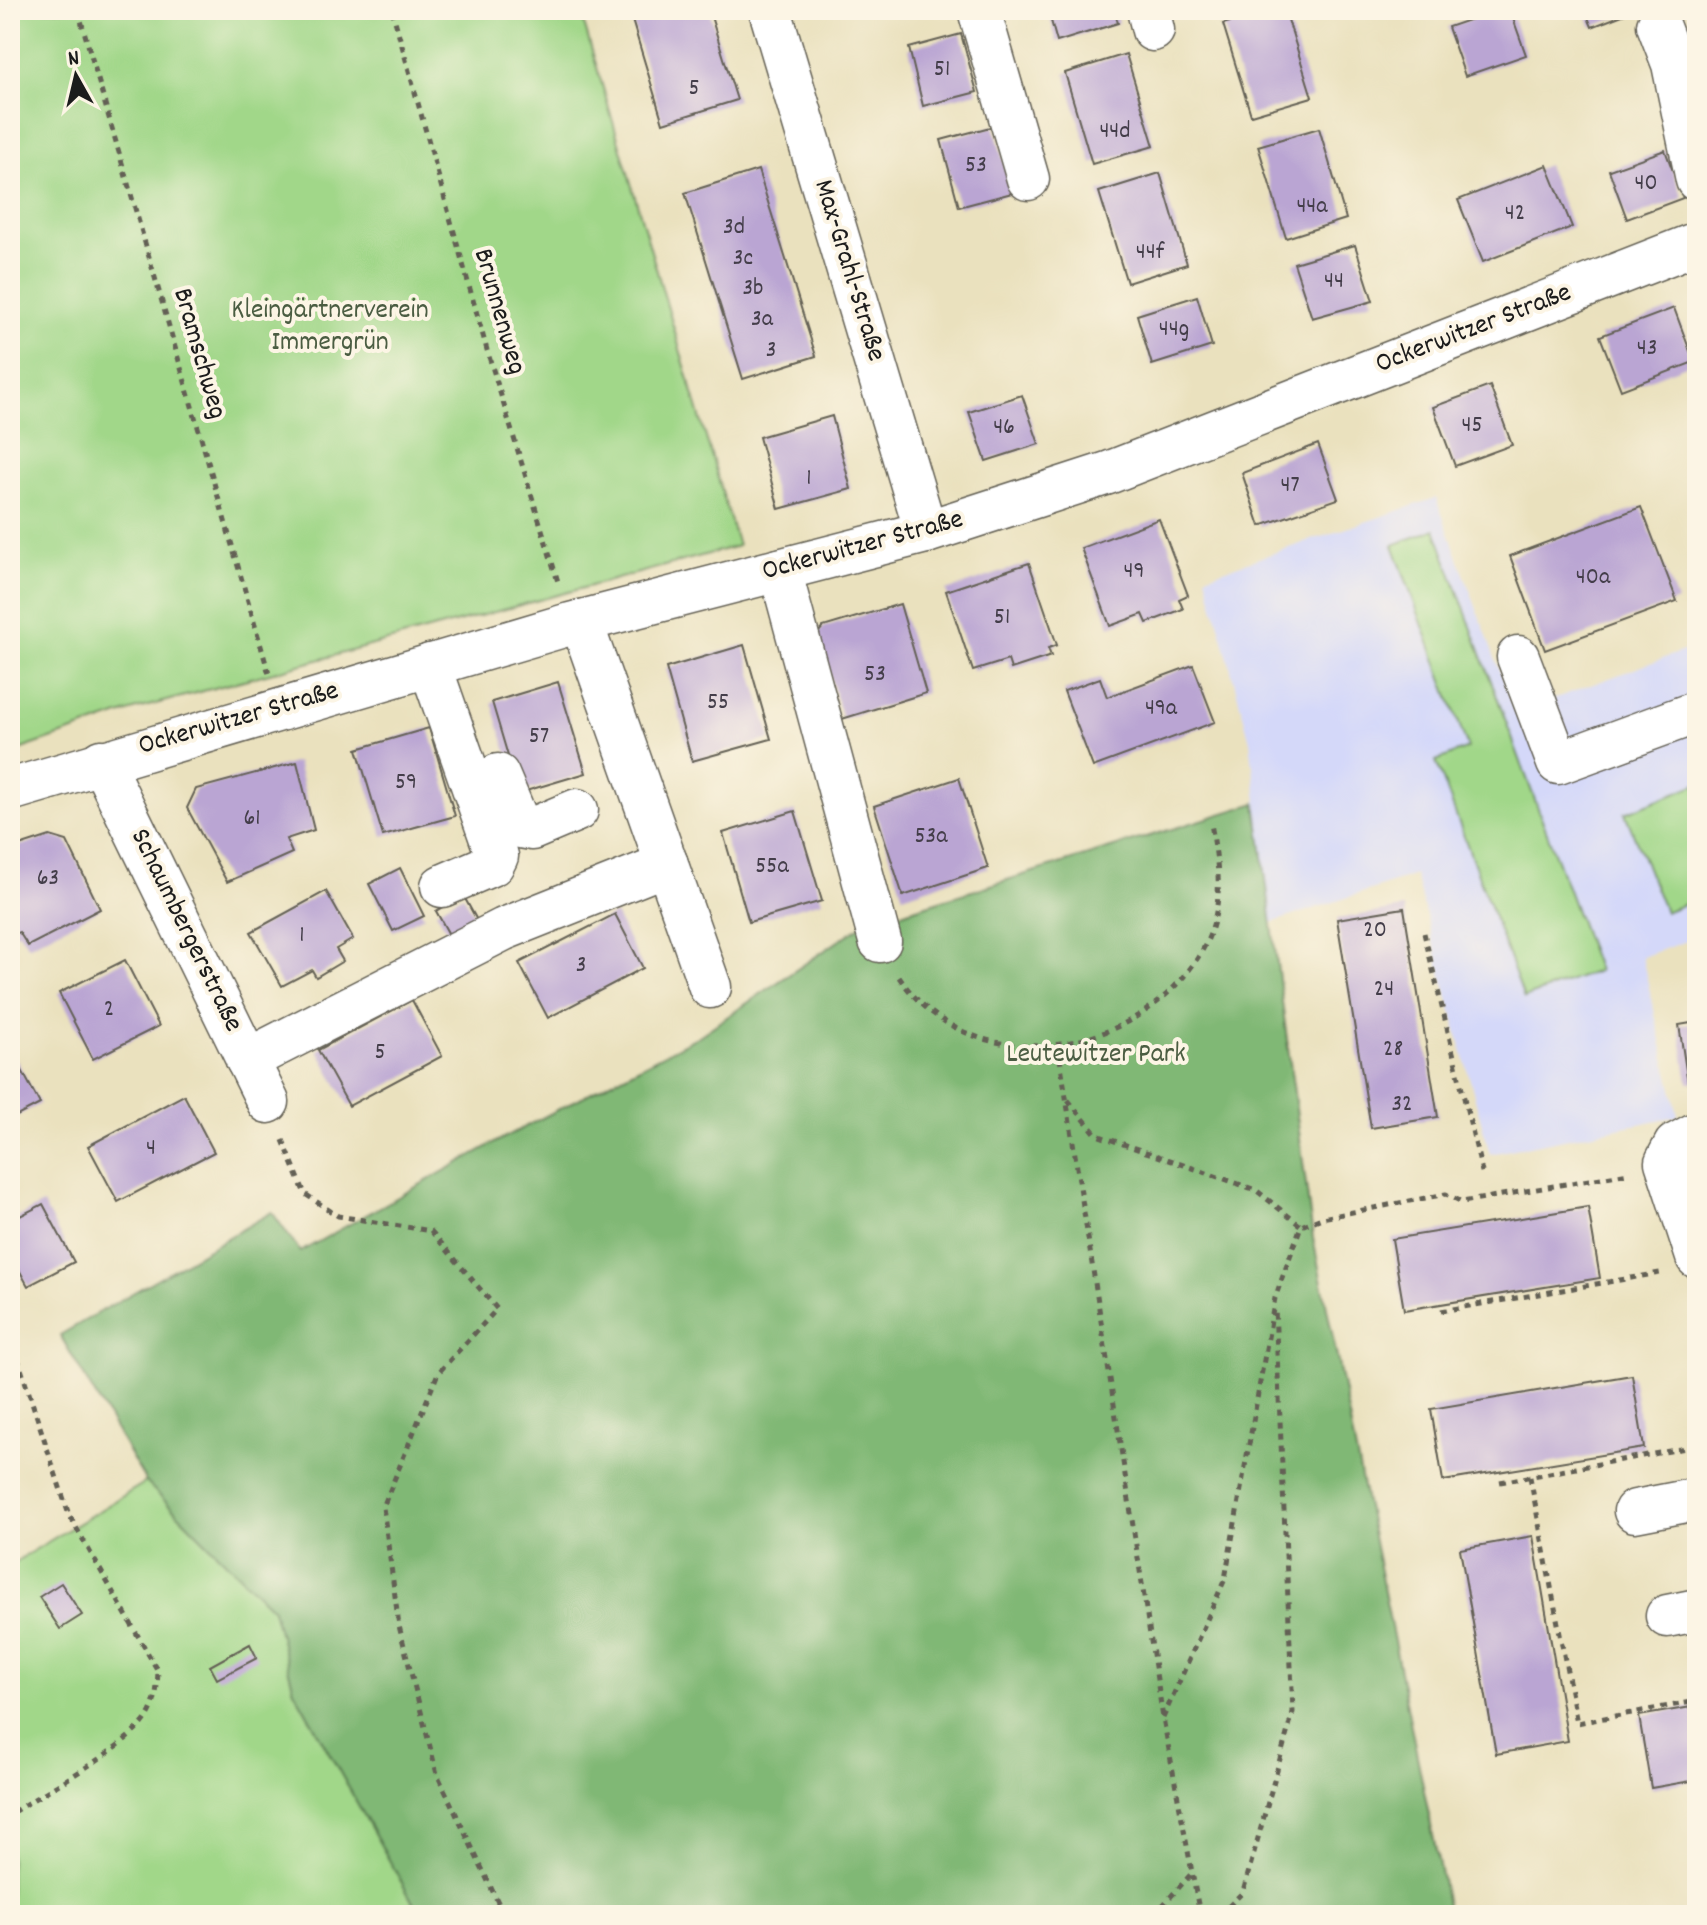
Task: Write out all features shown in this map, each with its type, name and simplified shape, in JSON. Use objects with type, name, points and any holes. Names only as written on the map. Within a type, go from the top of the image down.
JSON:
[{"type":"street","name":"Max-Grahl-Straße","points":[[770,10],[926,532]]},
{"type":"street","points":[[979,10],[1028,179]]},
{"type":"street","points":[[1658,25],[1673,64],[1697,180]]},
{"type":"street","name":"Ockerwitzer Straße","points":[[10,790],[575,623],[926,532],[1108,473],[1697,243]]},
{"type":"street","points":[[780,570],[880,941]]},
{"type":"street","points":[[575,623],[667,864],[710,987]]},
{"type":"street","points":[[1518,657],[1558,763],[1697,712]]},
{"type":"street","points":[[442,661],[520,827],[532,829],[577,810]]},
{"type":"street","points":[[442,661],[497,856],[493,864],[442,886]]},
{"type":"street","name":"Schaumbergerstraße","points":[[101,761],[268,1102]]},
{"type":"street","points":[[247,1060],[504,929],[667,864]]},
{"type":"street","points":[[1682,1264],[1666,1162],[1686,1139]]},
{"type":"street","points":[[1635,1511],[1697,1499]]},
{"type":"path","name":"Bramschweg","points":[[78,10],[280,709]]},
{"type":"path","name":"Brunnenweg","points":[[392,10],[487,350],[575,623]]},
{"type":"path","points":[[880,941],[905,987],[928,1009],[973,1036],[1013,1046],[1058,1046],[1102,1035],[1142,1016],[1174,990],[1196,959],[1215,918],[1219,891],[1211,824]]},
{"type":"path","points":[[1424,933],[1483,1176]]},
{"type":"path","points":[[1058,1046],[1163,1718],[1200,1915]]},
{"type":"path","points":[[1066,1098],[1097,1135],[1256,1190],[1301,1226]]},
{"type":"path","points":[[268,1102],[305,1194],[338,1216],[431,1231],[497,1309],[438,1373],[383,1507],[399,1626],[437,1774],[504,1915]]},
{"type":"path","points":[[1301,1226],[1446,1194],[1462,1202],[1639,1171]]},
{"type":"path","points":[[1163,1718],[1225,1579],[1275,1298],[1301,1226]]},
{"type":"path","points":[[1441,1311],[1682,1264]]},
{"type":"path","points":[[1220,1915],[1243,1892],[1293,1712],[1275,1298]]},
{"type":"path","points":[[10,1335],[69,1515],[158,1671],[157,1698],[143,1722],[101,1755],[10,1814]]},
{"type":"path","points":[[1500,1482],[1697,1446]]},
{"type":"path","points":[[1530,1477],[1577,1723],[1697,1701]]},
{"type":"path","points":[[1154,1915],[1193,1871]]},
{"type":"shaded area","points":[[1436,498],[1515,713],[1697,646],[1697,937],[1642,957],[1678,1116],[1490,1154],[1415,875],[1271,923],[1250,741],[1206,576]]},
{"type":"green space","name":"Kleingärtnerverein Immergrün","points":[[10,10],[580,10],[738,546],[137,709],[10,753]]},
{"type":"green space","points":[[1435,529],[1598,971],[1524,998],[1436,761],[1468,748],[1393,545]]},
{"type":"green space","points":[[1697,784],[1697,899],[1665,912],[1625,813]]},
{"type":"green space","name":"Leutewitzer Park","points":[[1256,803],[1313,1238],[1449,1915],[420,1915],[294,1690],[273,1609],[146,1482],[60,1335],[272,1212],[300,1252],[498,1141],[699,1036],[862,925]]},
{"type":"green space","points":[[146,1482],[273,1609],[294,1690],[420,1915],[10,1915],[10,1565]]},
{"type":"building","points":[[629,10],[709,10],[737,100],[663,123]]},
{"type":"building","points":[[1048,10],[1114,10],[1118,23],[1057,42]]},
{"type":"building","points":[[1270,10],[1285,10],[1312,97],[1251,115],[1223,24]]},
{"type":"building","points":[[1498,10],[1510,10],[1526,55],[1465,76],[1448,27]]},
{"type":"building","points":[[1585,10],[1635,10],[1592,27]]},
{"type":"building","points":[[961,34],[977,92],[923,106],[909,48]]},
{"type":"building","points":[[1126,54],[1154,146],[1092,164],[1065,73]]},
{"type":"building","points":[[994,126],[1012,193],[959,207],[941,140]]},
{"type":"building","points":[[1319,128],[1346,219],[1286,238],[1258,146]]},
{"type":"building","points":[[1665,150],[1683,198],[1627,219],[1609,170]]},
{"type":"building","points":[[1547,165],[1572,227],[1483,262],[1458,200]]},
{"type":"building","points":[[758,170],[816,356],[743,379],[685,193]]},
{"type":"building","points":[[1160,173],[1187,264],[1127,283],[1099,192]]},
{"type":"building","points":[[1355,245],[1373,301],[1312,318],[1294,263]]},
{"type":"building","points":[[1197,296],[1212,346],[1152,365],[1137,315]]},
{"type":"building","points":[[1674,308],[1694,362],[1621,390],[1600,336]]},
{"type":"building","points":[[1490,386],[1512,445],[1455,466],[1433,407]]},
{"type":"building","points":[[1022,395],[1039,444],[986,461],[969,412]]},
{"type":"building","points":[[832,416],[851,489],[779,509],[759,437]]},
{"type":"building","points":[[1318,444],[1338,499],[1260,526],[1242,473]]},
{"type":"building","points":[[1641,507],[1677,601],[1545,650],[1510,556]]},
{"type":"building","points":[[1159,519],[1188,595],[1179,599],[1183,609],[1147,623],[1143,614],[1110,626],[1081,548]]},
{"type":"building","points":[[1029,563],[1057,645],[1048,648],[1051,656],[1011,669],[1008,660],[973,671],[946,591]]},
{"type":"building","points":[[900,604],[926,693],[842,719],[825,657],[814,638],[823,627]]},
{"type":"building","points":[[744,645],[771,739],[692,761],[666,668]]},
{"type":"building","points":[[1193,665],[1215,722],[1093,767],[1064,691],[1100,678],[1107,697]]},
{"type":"building","points":[[558,682],[586,773],[519,793],[492,702]]},
{"type":"building","points":[[429,728],[455,816],[383,836],[357,749]]},
{"type":"building","points":[[297,762],[314,830],[286,839],[292,853],[227,882],[187,808],[196,789]]},
{"type":"building","points":[[959,778],[988,868],[903,896],[874,806]]},
{"type":"building","points":[[795,811],[822,901],[749,922],[723,833]]},
{"type":"building","points":[[50,836],[67,841],[100,909],[28,946],[19,932],[10,936],[10,849]]},
{"type":"building","points":[[400,868],[424,916],[393,931],[369,884]]},
{"type":"building","points":[[326,891],[353,939],[336,949],[343,961],[316,977],[312,970],[282,986],[251,932]]},
{"type":"building","points":[[463,895],[479,924],[452,940],[436,911]]},
{"type":"building","points":[[1404,908],[1438,1117],[1371,1128],[1337,919]]},
{"type":"building","points":[[615,914],[643,968],[548,1018],[519,963]]},
{"type":"building","points":[[125,960],[159,1026],[93,1059],[59,993]]},
{"type":"building","points":[[412,1000],[442,1056],[349,1106],[318,1050]]},
{"type":"building","points":[[1697,1022],[1697,1081],[1688,1083],[1679,1025]]},
{"type":"building","points":[[10,1048],[40,1104],[13,1118],[10,1113]]},
{"type":"building","points":[[184,1095],[214,1152],[118,1202],[88,1146]]},
{"type":"building","points":[[43,1204],[74,1262],[28,1286],[10,1253],[10,1221]]},
{"type":"building","points":[[1588,1207],[1600,1278],[1404,1310],[1392,1239]]},
{"type":"building","points":[[1632,1375],[1644,1448],[1443,1481],[1431,1409]]},
{"type":"building","points":[[1533,1536],[1568,1741],[1496,1754],[1460,1549]]},
{"type":"building","points":[[61,1583],[82,1615],[60,1629],[39,1597]]},
{"type":"building","points":[[250,1644],[257,1658],[217,1679],[210,1666]]},
{"type":"building","points":[[1697,1706],[1697,1780],[1651,1788],[1639,1716]]}]
